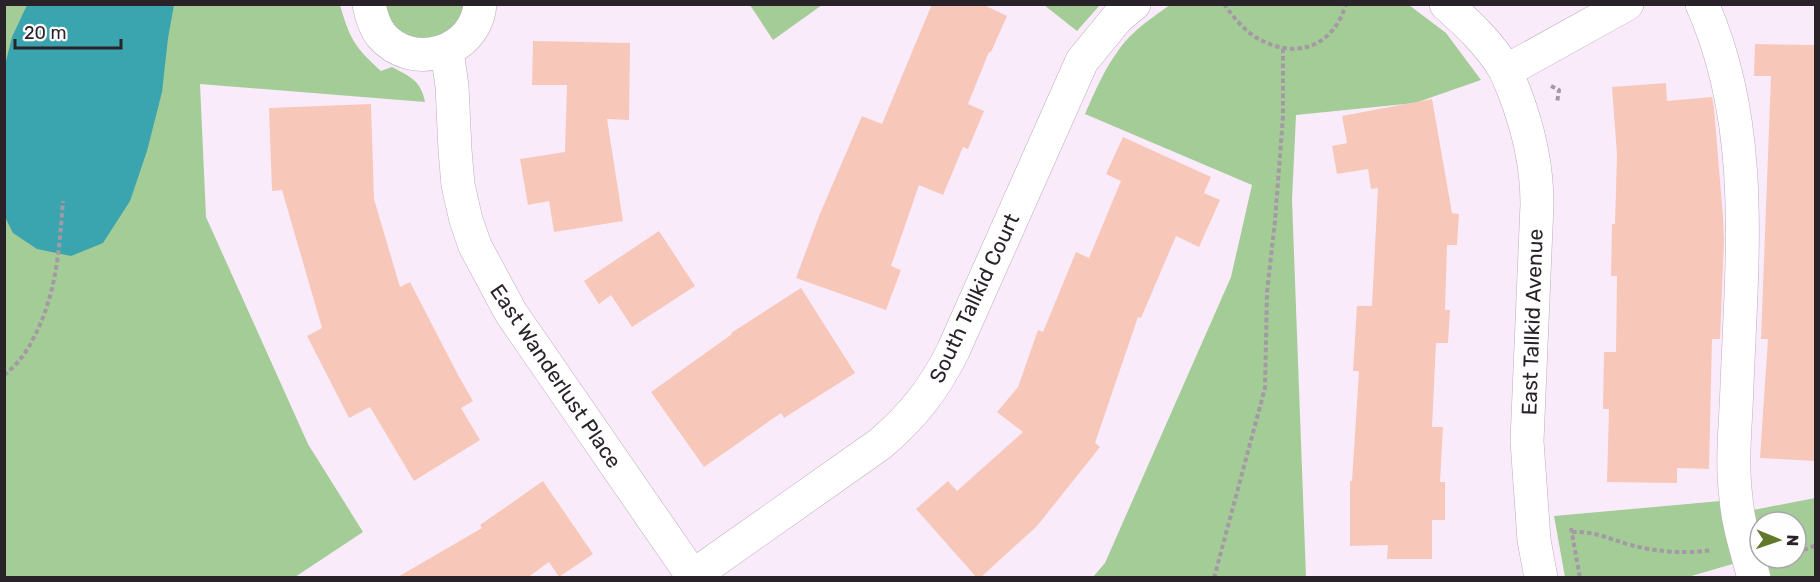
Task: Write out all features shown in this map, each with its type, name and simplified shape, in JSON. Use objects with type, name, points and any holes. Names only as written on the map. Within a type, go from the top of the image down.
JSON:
[{"type":"street","points":[[369,4],[372,18],[381,34],[394,46],[411,54],[429,55],[447,51],[463,40],[474,26],[480,4]]},
{"type":"street","name":"South Tallkid Court","points":[[692,577],[880,444],[898,429],[924,401],[953,351],[1082,62],[1118,17],[1134,4]]},
{"type":"street","points":[[1446,4],[1471,27],[1506,71],[1627,4]]},
{"type":"street","points":[[1702,4],[1721,55],[1734,107],[1740,150],[1744,217],[1734,469],[1738,516],[1754,578]]},
{"type":"street","name":"East Wanderlust Place","points":[[447,51],[452,86],[458,185],[475,246],[511,313],[692,577]]},
{"type":"street","name":"East Tallkid Avenue","points":[[1506,71],[1529,139],[1537,188],[1527,441],[1534,540],[1541,578]]},
{"type":"path","points":[[1224,4],[1250,33],[1271,45],[1283,48],[1315,45],[1328,37],[1337,27],[1346,4]]},
{"type":"path","points":[[1214,578],[1265,388],[1267,292],[1283,116],[1283,48]]},
{"type":"path","points":[[4,375],[13,368],[28,348],[44,320],[57,266],[63,201]]},
{"type":"path","points":[[1572,532],[1588,531],[1634,546],[1657,550],[1707,551],[1715,549]]},
{"type":"green space","points":[[4,5],[340,5],[350,34],[365,55],[381,71],[392,67],[414,80],[421,89],[425,102],[200,84],[206,217],[308,444],[363,532],[295,577],[5,577]]},
{"type":"green space","points":[[384,5],[465,5],[459,20],[449,30],[438,37],[425,39],[413,37],[401,31],[391,20]]},
{"type":"green space","points":[[750,5],[822,5],[773,40]]},
{"type":"green space","points":[[1044,5],[1100,5],[1077,31]]},
{"type":"green space","points":[[1170,5],[1409,5],[1446,33],[1481,80],[1415,103],[1296,115],[1292,200],[1306,577],[1093,577],[1105,563],[1231,277],[1252,185],[1085,114],[1105,72],[1125,41]]},
{"type":"green space","points":[[1815,498],[1815,577],[1770,577],[1768,570],[1808,570],[1808,510],[1753,510]]},
{"type":"green space","points":[[1721,501],[1736,563],[1688,577],[1565,577],[1554,516]]},
{"type":"water","points":[[27,5],[174,5],[162,92],[147,151],[130,201],[103,243],[71,256],[37,249],[13,233],[5,217],[5,65],[12,37]]},
{"type":"building","points":[[932,4],[982,4],[1007,16],[989,52],[968,104],[984,111],[968,149],[963,147],[943,195],[919,185],[891,266],[901,270],[886,310],[796,278],[819,216],[862,116],[882,124]]},
{"type":"building","points":[[533,41],[630,43],[629,120],[607,119],[623,221],[554,232],[549,201],[528,205],[520,159],[565,152],[567,85],[532,85]]},
{"type":"building","points":[[1755,44],[1815,45],[1815,461],[1760,458],[1768,339],[1761,339],[1771,76],[1754,76]]},
{"type":"building","points":[[1666,83],[1667,101],[1712,97],[1714,108],[1724,240],[1720,339],[1712,339],[1709,469],[1677,468],[1677,483],[1607,482],[1609,409],[1603,409],[1604,352],[1616,352],[1617,276],[1611,276],[1617,155],[1612,87]]},
{"type":"building","points":[[1432,99],[1452,213],[1459,214],[1457,245],[1447,245],[1445,310],[1450,310],[1448,343],[1436,343],[1432,427],[1443,427],[1440,482],[1445,482],[1445,520],[1432,520],[1432,559],[1387,559],[1388,545],[1350,546],[1350,481],[1352,481],[1359,371],[1353,371],[1357,306],[1372,306],[1378,188],[1371,189],[1368,169],[1337,174],[1332,146],[1347,143],[1342,116]]},
{"type":"building","points":[[371,104],[374,199],[400,287],[410,282],[473,401],[461,408],[480,440],[414,481],[370,407],[349,418],[307,336],[322,328],[282,190],[272,191],[269,108]]},
{"type":"building","points":[[1123,137],[1211,177],[1204,193],[1220,200],[1199,247],[1176,236],[1141,318],[1138,317],[1095,443],[1100,447],[1037,526],[980,578],[977,578],[916,509],[948,481],[957,491],[1023,432],[997,412],[1018,387],[1038,330],[1043,332],[1076,252],[1089,258],[1121,181],[1106,174]]},
{"type":"building","points":[[659,231],[695,286],[632,327],[611,295],[599,304],[584,281]]},
{"type":"building","points":[[801,288],[855,373],[784,418],[781,413],[704,467],[651,392],[731,333]]},
{"type":"building","points":[[543,481],[593,554],[559,577],[549,562],[527,578],[396,578],[482,528],[480,525]]}]
